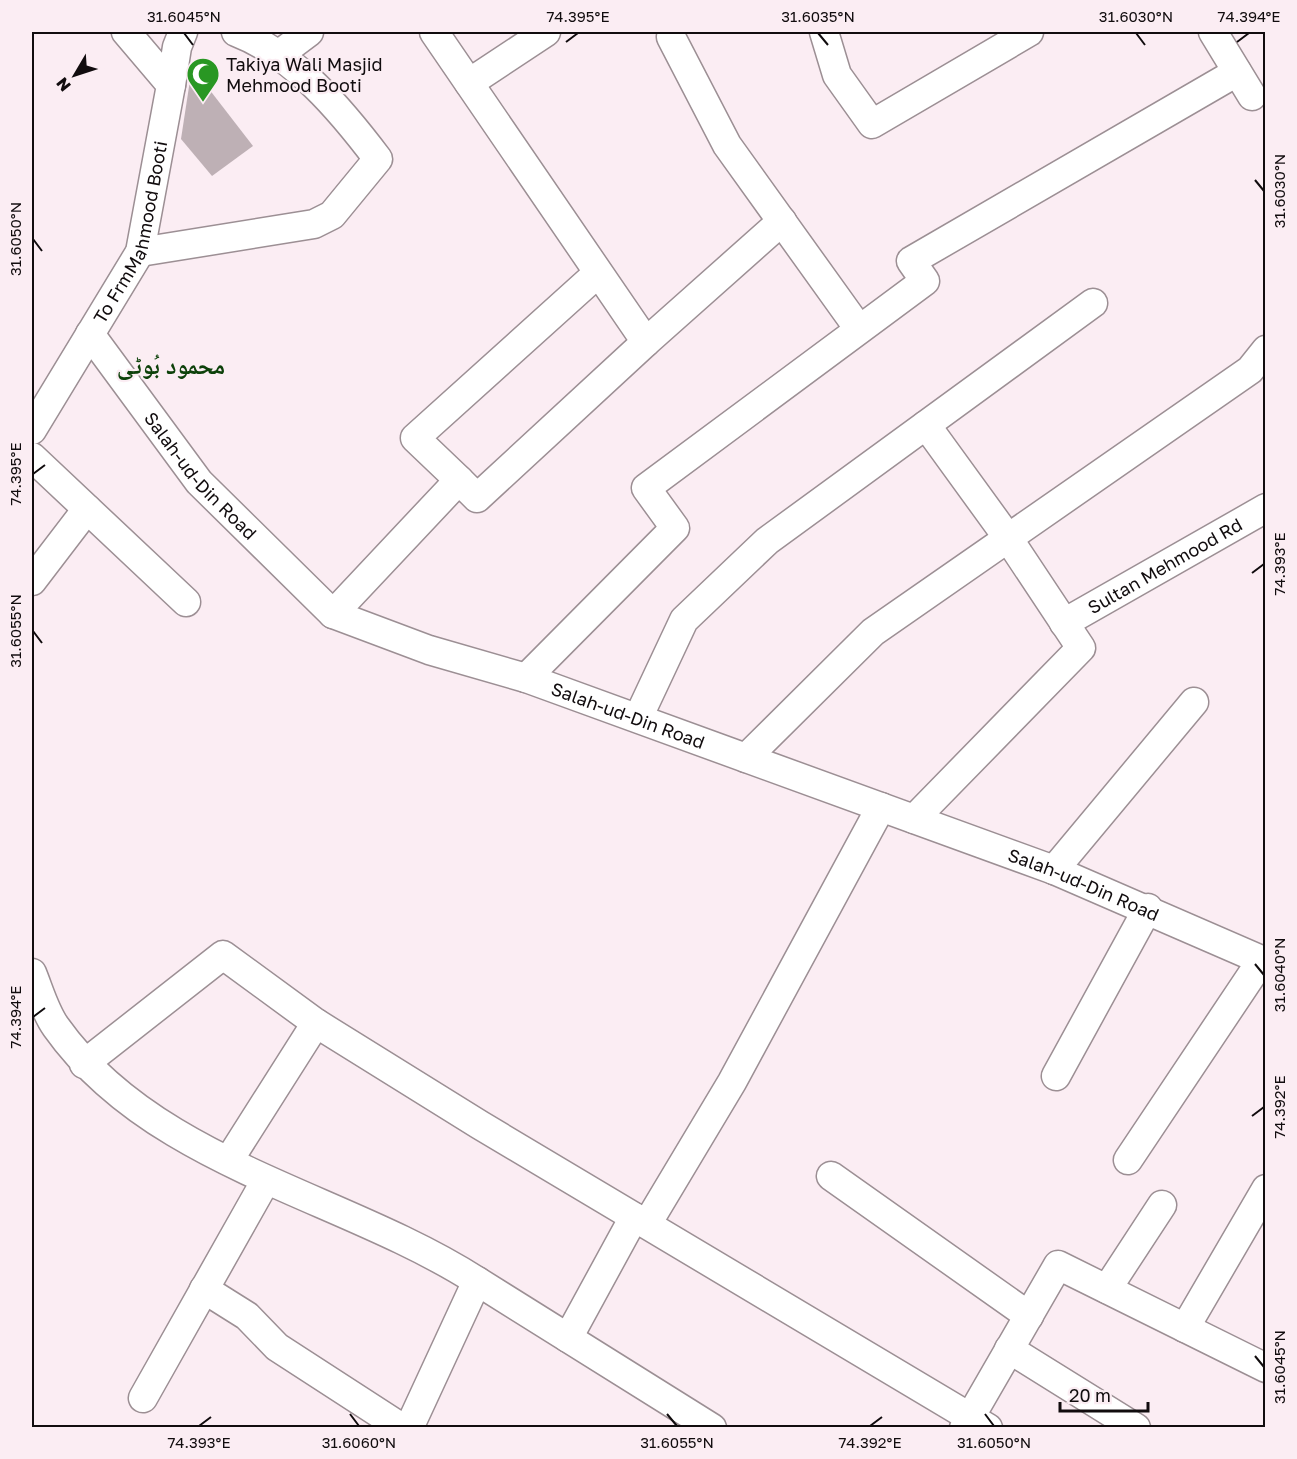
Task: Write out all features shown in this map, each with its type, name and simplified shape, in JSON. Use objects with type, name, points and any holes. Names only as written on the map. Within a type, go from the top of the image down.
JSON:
[{"type":"street","points":[[126,32],[171,86]]},
{"type":"street","name":"To FrmMahmood Booti","points":[[32,430],[140,252],[177,47],[183,32]]},
{"type":"street","points":[[140,252],[314,224],[332,215],[378,159],[349,120],[307,79],[277,56],[236,32]]},
{"type":"street","points":[[277,56],[309,32]]},
{"type":"street","points":[[434,32],[646,342]]},
{"type":"street","points":[[470,83],[546,32]]},
{"type":"street","points":[[824,32],[837,75],[872,124],[1029,32]]},
{"type":"street","points":[[1213,32],[1252,96]]},
{"type":"street","points":[[672,38],[727,145],[860,329]]},
{"type":"street","points":[[526,678],[675,528],[646,488],[925,280],[911,261],[1237,72]]},
{"type":"street","points":[[598,273],[415,438],[477,498],[646,342],[782,221]]},
{"type":"street","points":[[638,718],[684,620],[766,541],[1093,303]]},
{"type":"street","name":"Salah-ud-Din Road","points":[[90,334],[199,482],[333,615],[429,650],[526,678],[1054,870],[1148,908],[1263,961]]},
{"type":"street","points":[[747,758],[873,632],[1250,370],[1266,351]]},
{"type":"street","points":[[914,819],[1081,648],[1008,538],[926,425]]},
{"type":"street","points":[[32,457],[186,603]]},
{"type":"street","points":[[333,615],[459,480]]},
{"type":"street","name":"Sultan Mehmood Rd","points":[[1064,622],[1266,508]]},
{"type":"street","points":[[32,581],[87,509]]},
{"type":"street","points":[[1054,870],[1194,702]]},
{"type":"street","points":[[568,1338],[640,1221],[732,1082],[881,807]]},
{"type":"street","points":[[1056,1076],[1148,908]]},
{"type":"street","points":[[84,1064],[223,954],[316,1023],[974,1424],[1009,1349],[1058,1265],[1266,1368]]},
{"type":"street","points":[[1128,1160],[1263,961]]},
{"type":"street","points":[[32,973],[54,1025],[84,1064],[126,1098],[178,1134],[266,1180],[436,1255],[711,1428]]},
{"type":"street","points":[[229,1160],[316,1023]]},
{"type":"street","points":[[831,1176],[1029,1316]]},
{"type":"street","points":[[142,1398],[266,1180]]},
{"type":"street","points":[[1185,1328],[1266,1189]]},
{"type":"street","points":[[1107,1289],[1162,1205]]},
{"type":"street","points":[[409,1428],[477,1281]]},
{"type":"street","points":[[204,1289],[247,1317],[277,1347],[402,1428]]},
{"type":"street","points":[[1009,1349],[1136,1428]]},
{"type":"building","name":"Takiya Wali Masjid Mehmood Booti","points":[[192,67],[253,146],[212,176],[181,139]]},
{"type":"place","name":"Takiya Wali Masjid Mehmood Booti","points":[[203,103]]},
{"type":"district","name":"محمود بُوٹی","points":[[171,364]]}]
